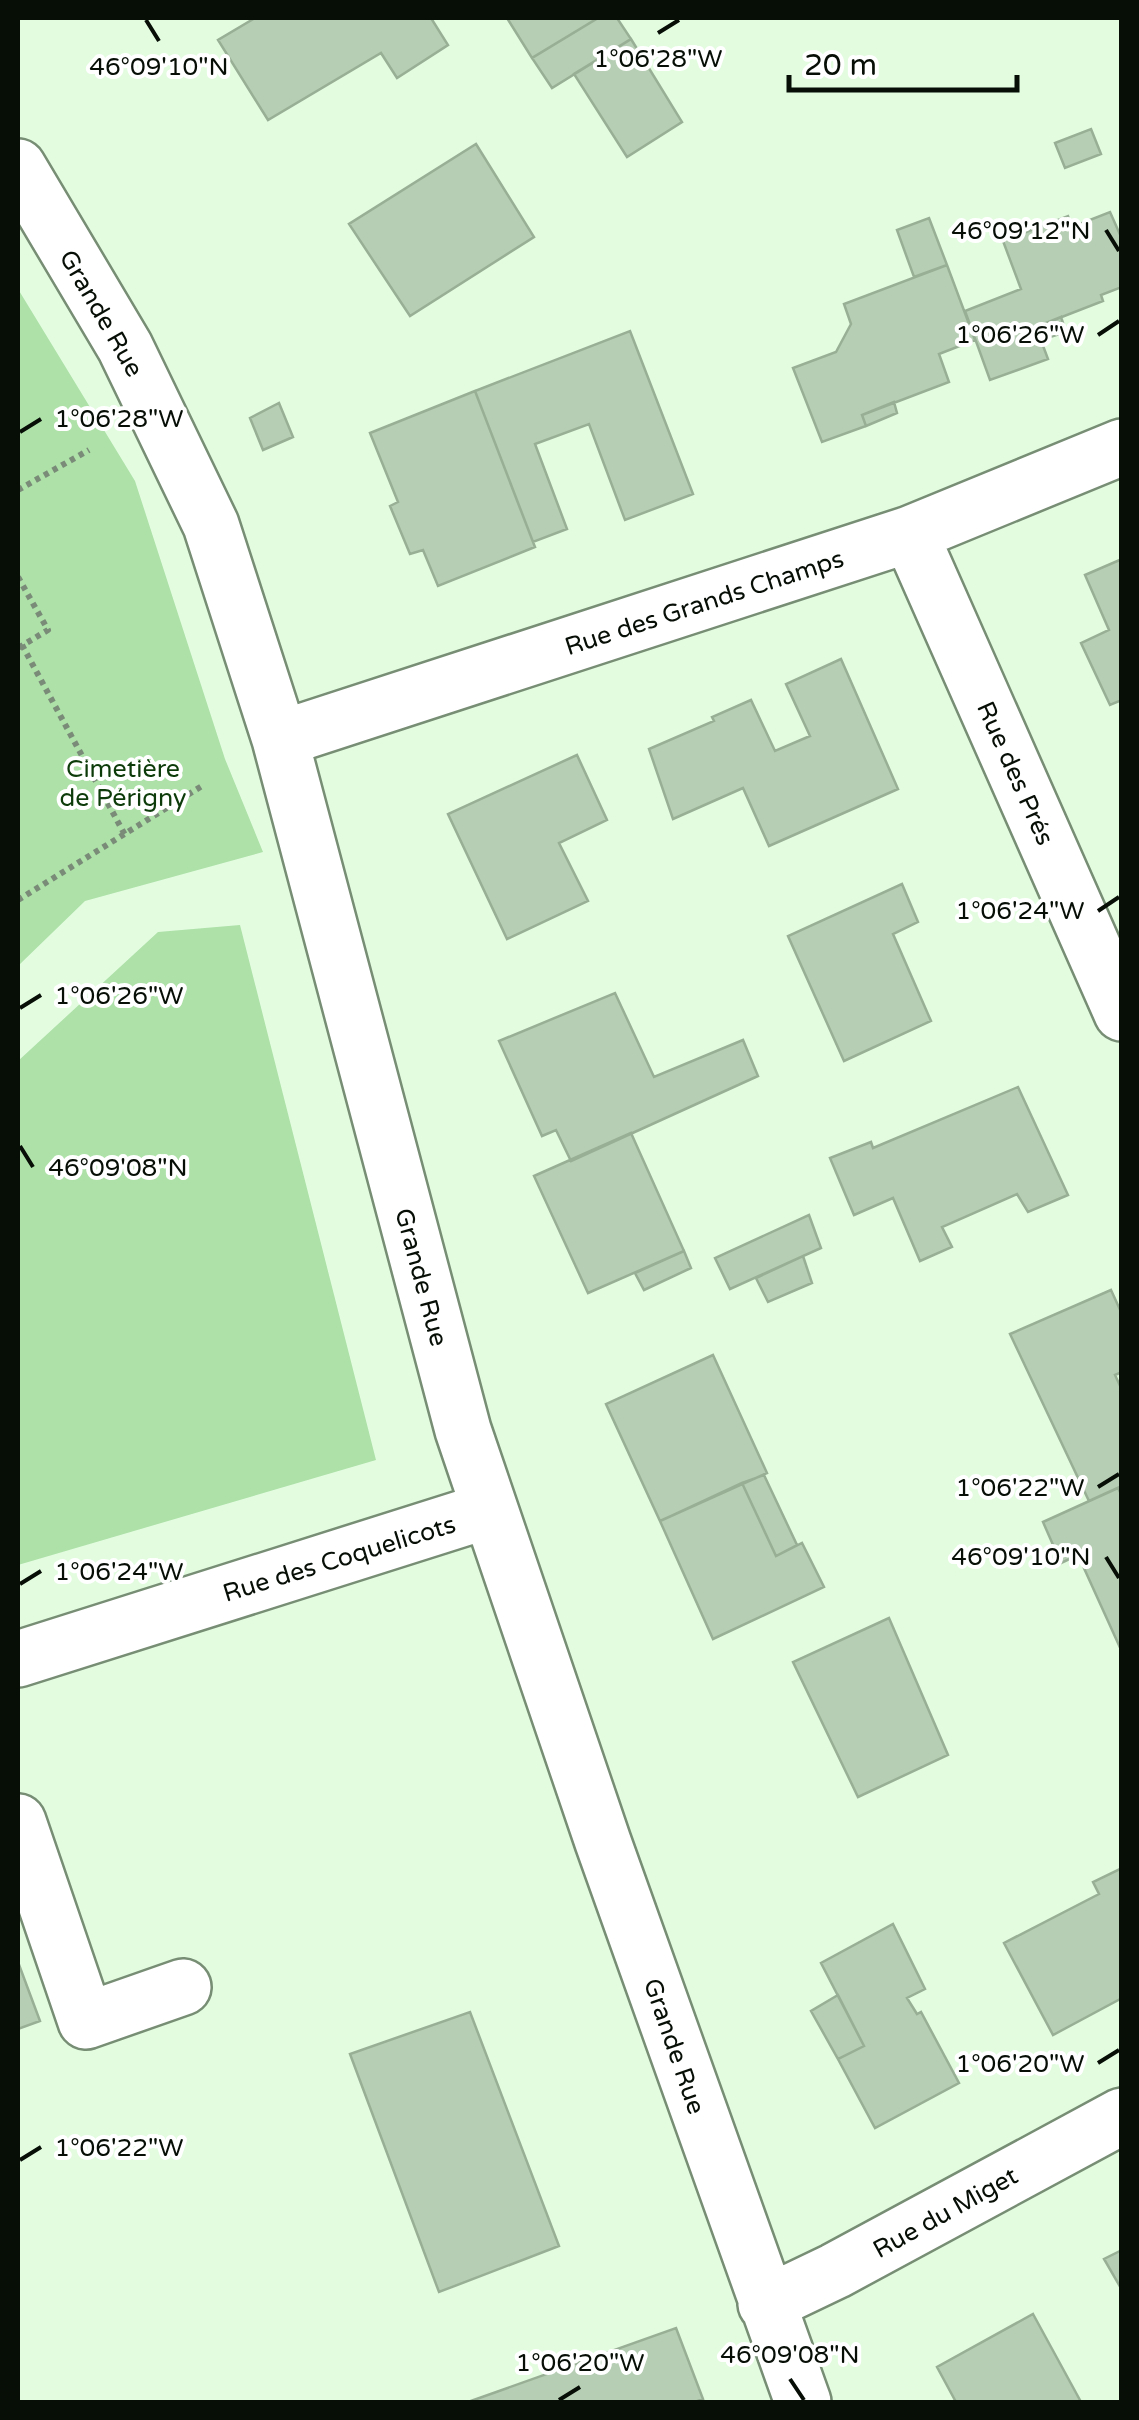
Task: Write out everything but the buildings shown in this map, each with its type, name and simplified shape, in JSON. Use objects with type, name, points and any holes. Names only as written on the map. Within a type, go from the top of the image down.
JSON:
[{"type":"street","name":"Grande Rue","points":[[18,167],[125,347],[211,525],[280,739],[458,1411],[489,1510],[803,2402]]},
{"type":"street","name":"Rue des Grands Champs","points":[[280,739],[910,534],[1122,447]]},
{"type":"street","name":"Rue des Prés","points":[[910,534],[1122,1013]]},
{"type":"street","name":"Rue des Coquelicots","points":[[18,1659],[489,1510]]},
{"type":"street","points":[[18,1822],[86,2021],[183,1987]]},
{"type":"street","name":"Rue du Miget","points":[[766,2304],[835,2272],[1122,2116]]},
{"type":"path","points":[[18,490],[89,450]]},
{"type":"path","points":[[18,577],[48,630],[20,646],[125,835]]},
{"type":"path","points":[[18,900],[202,786]]},
{"type":"green space","name":"Cimetière de Périgny","points":[[18,289],[135,481],[225,759],[263,852],[85,901],[18,966]]},
{"type":"green space","points":[[240,925],[376,1460],[18,1565],[18,1061],[158,932]]}]
